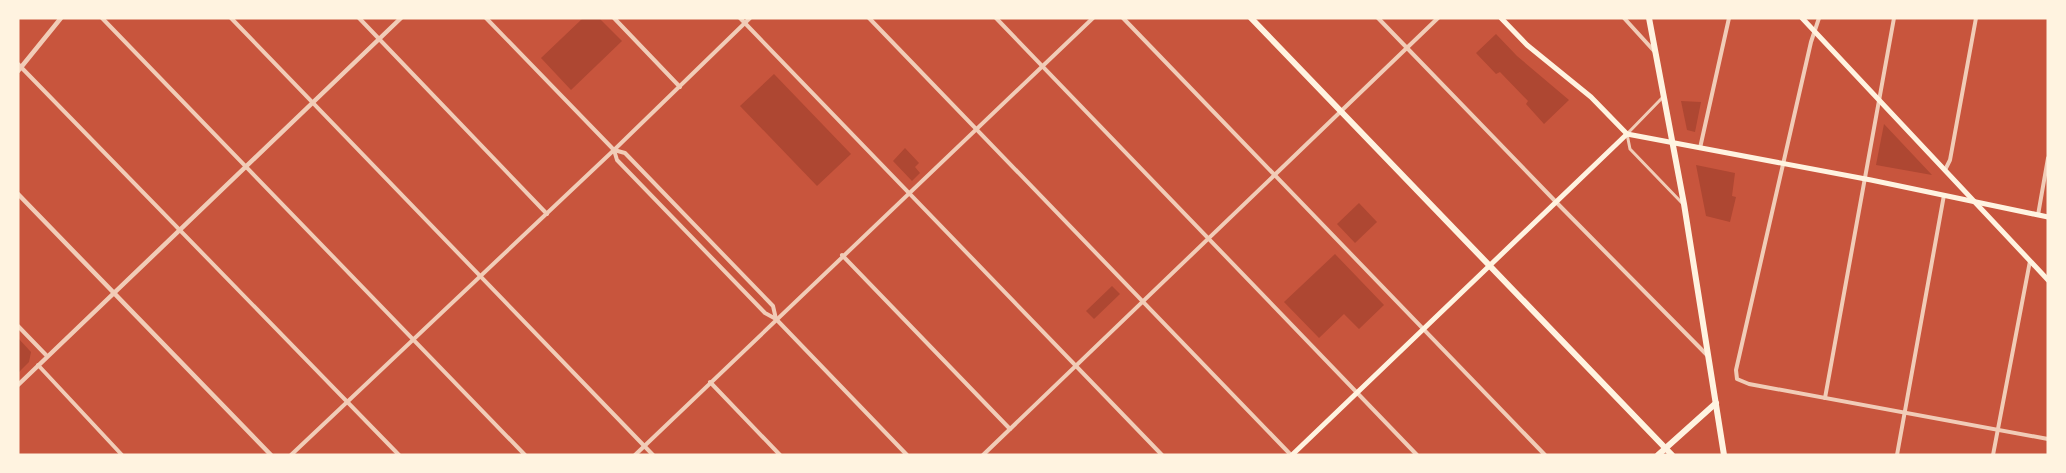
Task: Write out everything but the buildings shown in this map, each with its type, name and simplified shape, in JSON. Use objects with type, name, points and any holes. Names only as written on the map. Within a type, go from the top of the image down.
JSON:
[{"type":"main road","points":[[1251,18],[1672,455]]},
{"type":"main road","points":[[1501,18],[1527,45],[1591,97],[1627,134],[1865,179],[2048,217]]},
{"type":"main road","points":[[1649,18],[1684,204],[1724,455]]},
{"type":"main road","points":[[1802,18],[2048,280]]},
{"type":"main road","points":[[1291,455],[1627,134]]},
{"type":"main road","points":[[1658,455],[1716,404]]},
{"type":"street","points":[[61,18],[19,67],[399,455]]},
{"type":"street","points":[[102,18],[525,455]]},
{"type":"street","points":[[231,18],[653,455]]},
{"type":"street","points":[[359,18],[547,214]]},
{"type":"street","points":[[18,385],[401,18]]},
{"type":"street","points":[[486,18],[614,150],[617,160],[765,313],[776,319],[907,455]]},
{"type":"street","points":[[614,18],[680,87]]},
{"type":"street","points":[[740,18],[1162,455]]},
{"type":"street","points":[[291,455],[547,214],[750,18]]},
{"type":"street","points":[[869,18],[1291,455]]},
{"type":"street","points":[[996,18],[1417,455]]},
{"type":"street","points":[[635,455],[842,255],[1093,18]]},
{"type":"street","points":[[1123,18],[1545,455]]},
{"type":"street","points":[[1378,18],[1708,356]]},
{"type":"street","points":[[983,455],[1438,18]]},
{"type":"street","points":[[1624,18],[1655,52]]},
{"type":"street","points":[[1700,148],[1729,18]]},
{"type":"street","points":[[1819,18],[1736,370],[1737,379],[1749,384],[2048,439]]},
{"type":"street","points":[[1825,398],[1894,18]]},
{"type":"street","points":[[1945,171],[1950,160],[1976,18]]},
{"type":"street","points":[[1663,98],[1627,134],[1630,150],[1684,204]]},
{"type":"street","points":[[614,150],[625,153],[773,306],[776,319]]},
{"type":"street","points":[[2037,215],[2048,159]]},
{"type":"street","points":[[18,194],[271,455]]},
{"type":"street","points":[[1897,455],[1944,195]]},
{"type":"street","points":[[842,255],[1010,429]]},
{"type":"street","points":[[1993,455],[2030,261]]},
{"type":"street","points":[[18,326],[48,356]]},
{"type":"street","points":[[39,365],[122,455]]},
{"type":"street","points":[[710,382],[780,455]]},
{"type":"shaded area","points":[[583,18],[599,18],[622,41],[571,90],[541,58]]},
{"type":"shaded area","points":[[1496,34],[1517,56],[1569,100],[1544,124],[1526,104],[1528,101],[1500,72],[1496,74],[1476,53]]},
{"type":"shaded area","points":[[774,74],[851,154],[817,186],[740,106]]},
{"type":"shaded area","points":[[1681,101],[1701,102],[1695,132],[1687,130]]},
{"type":"shaded area","points":[[1884,124],[1932,175],[1876,165]]},
{"type":"shaded area","points":[[905,148],[919,163],[915,167],[920,173],[912,181],[893,161]]},
{"type":"shaded area","points":[[1696,165],[1735,173],[1732,196],[1736,197],[1730,222],[1706,216]]},
{"type":"shaded area","points":[[1359,203],[1377,222],[1355,243],[1337,224]]},
{"type":"shaded area","points":[[1335,254],[1384,305],[1359,329],[1344,314],[1319,338],[1284,302]]},
{"type":"shaded area","points":[[1112,286],[1120,294],[1094,319],[1086,311]]},
{"type":"shaded area","points":[[18,338],[31,352],[29,362],[18,373]]}]
